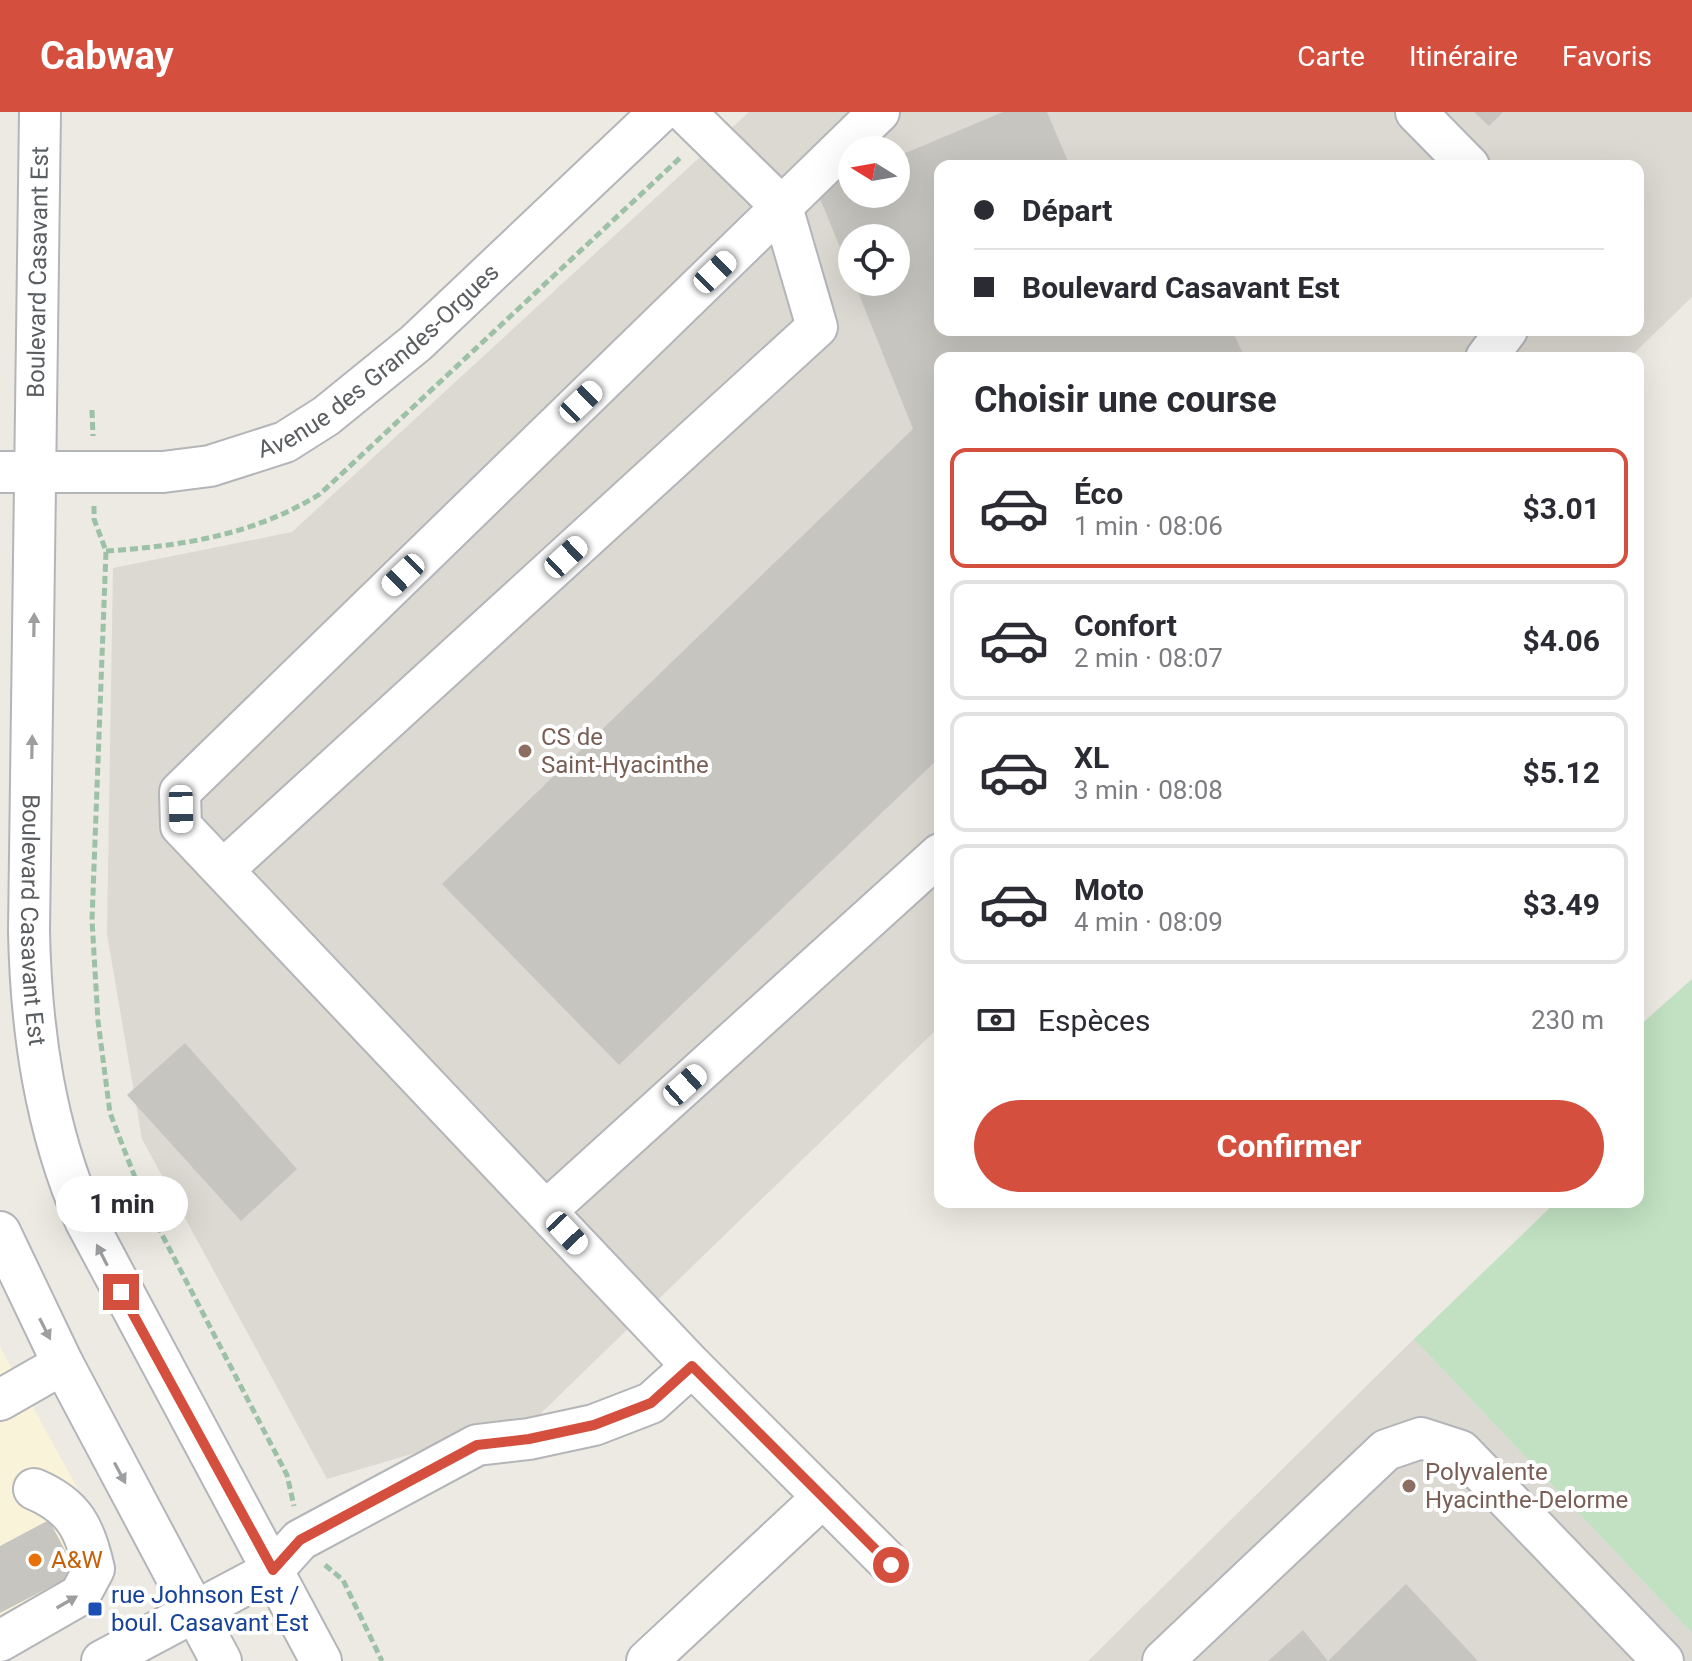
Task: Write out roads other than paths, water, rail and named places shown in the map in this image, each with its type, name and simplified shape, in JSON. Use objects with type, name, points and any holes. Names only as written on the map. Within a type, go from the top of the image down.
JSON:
[{"type":"street","name":"Boulevard Casavant Est","points":[[40,112],[18,472],[30,959],[34,1021],[48,1107],[64,1167],[99,1248],[321,1661]]},
{"type":"street","name":"Avenue des Grandes-Orgues","points":[[18,472],[179,470],[210,466],[285,442],[326,416],[416,343],[660,112]]},
{"type":"street","points":[[223,870],[817,327],[782,207],[685,112]]},
{"type":"street","points":[[879,112],[180,792],[181,826],[692,1366],[891,1565]]},
{"type":"street","points":[[1416,112],[1463,160]]},
{"type":"street","points":[[546,1211],[934,859]]},
{"type":"street","points":[[0,1232],[63,1364],[221,1661]]},
{"type":"street","points":[[0,1400],[63,1364]]},
{"type":"street","points":[[102,1661],[196,1614],[273,1570],[300,1540],[477,1445],[529,1439],[594,1425],[651,1403],[692,1366]]},
{"type":"street","points":[[1163,1661],[1386,1450],[1421,1438],[1461,1451],[1663,1661]]},
{"type":"street","points":[[0,1641],[80,1595],[94,1569],[87,1536],[61,1500],[34,1489]]},
{"type":"street","points":[[647,1661],[823,1497]]},
{"type":"place","name":"CS de Saint-Hyacinthe","points":[[525,751]]},
{"type":"place","name":"Polyvalente Hyacinthe-Delorme","points":[[1409,1486]]},
{"type":"place","name":"A&W","points":[[35,1560]]},
{"type":"place","name":"rue Johnson Est / boul. Casavant Est","points":[[95,1609]]}]
